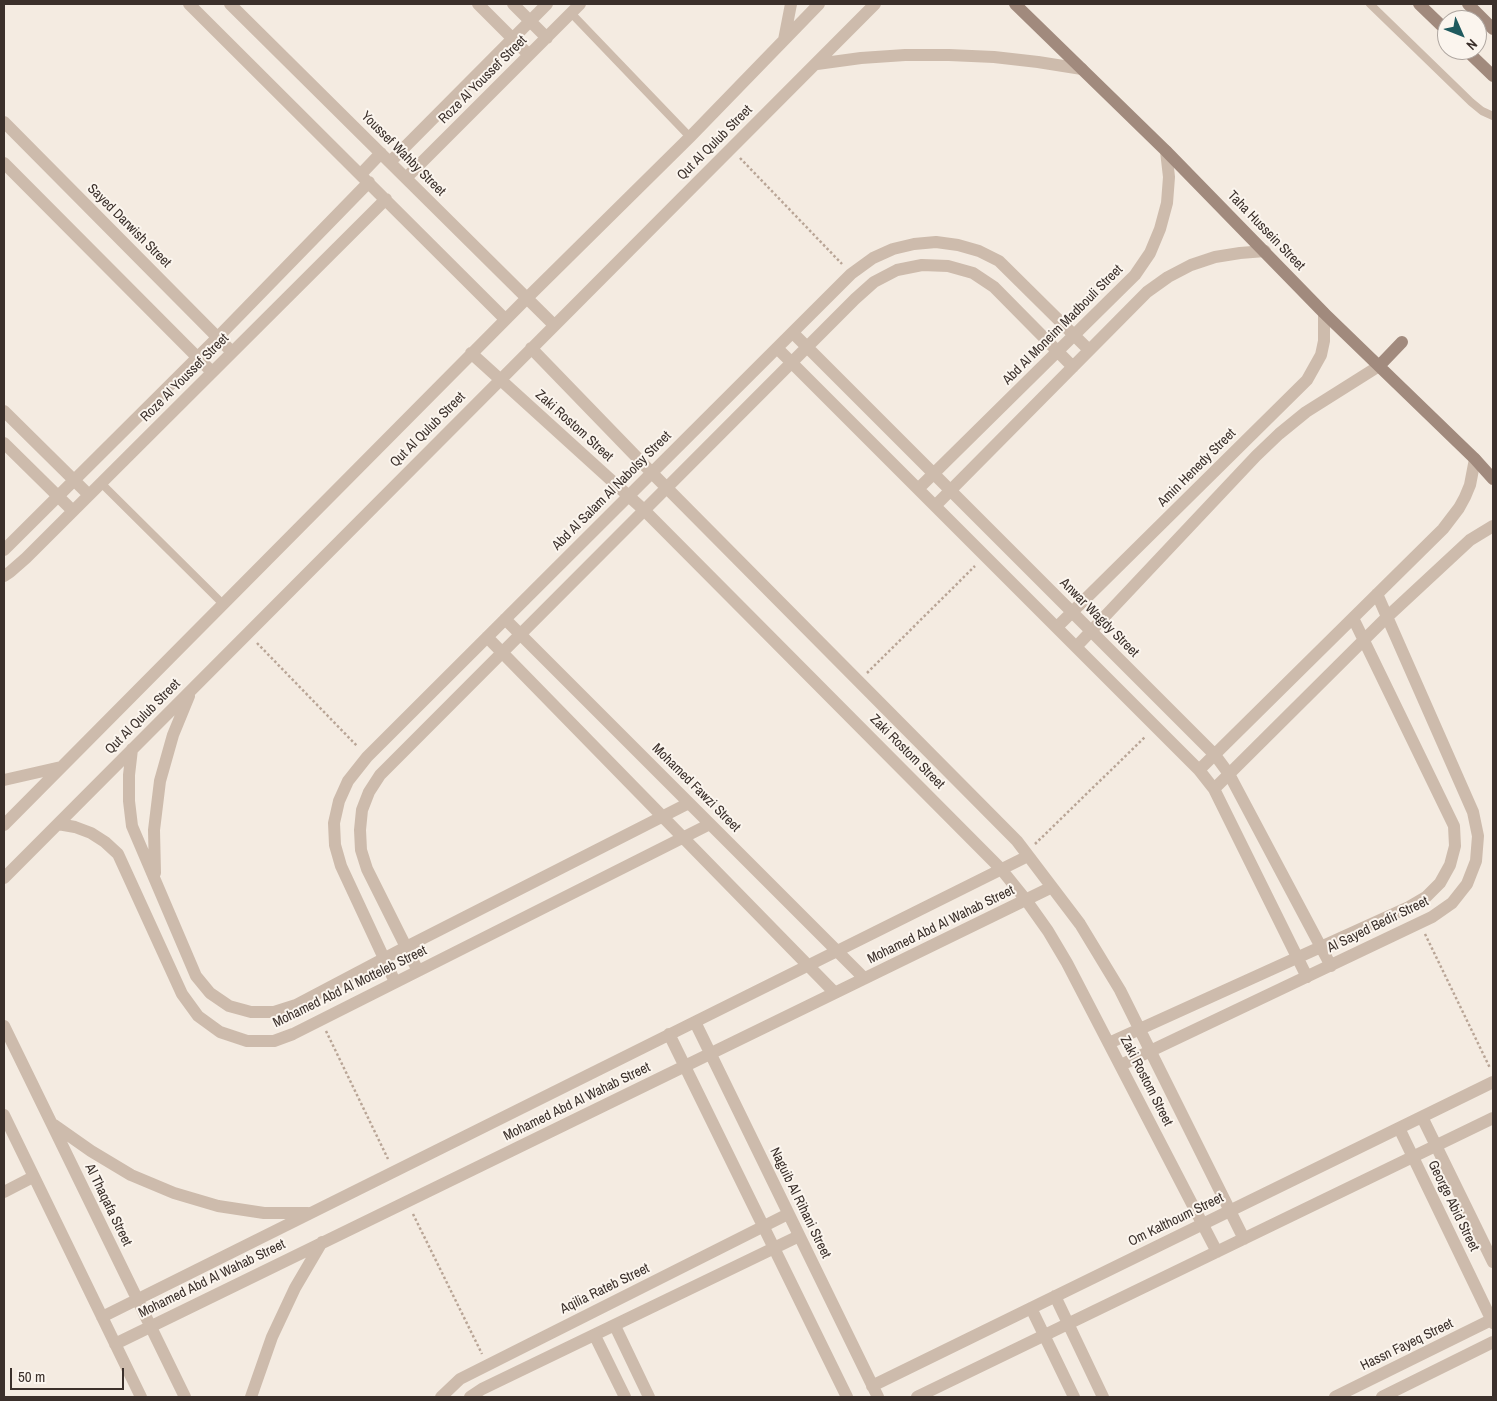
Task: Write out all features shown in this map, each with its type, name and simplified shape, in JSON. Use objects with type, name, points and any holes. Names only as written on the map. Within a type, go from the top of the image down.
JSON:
[{"type":"street","points":[[189,4],[506,319]]},
{"type":"street","name":"Youssef Wahby Street","points":[[230,4],[554,325]]},
{"type":"street","points":[[478,4],[529,55]]},
{"type":"street","points":[[512,4],[547,38]]},
{"type":"street","name":"Roze Al Youssef Street","points":[[4,550],[218,337],[385,157],[547,4]]},
{"type":"street","name":"Roze Al Youssef Street","points":[[406,178],[580,4]]},
{"type":"street","points":[[784,40],[791,4]]},
{"type":"street","name":"Qut Al Qulub Street","points":[[4,825],[471,353],[690,137],[819,4]]},
{"type":"street","name":"Qut Al Qulub Street","points":[[4,878],[876,4]]},
{"type":"street","name":"Taha Hussein Street","points":[[1016,4],[1166,151],[1324,313],[1475,459],[1493,480]]},
{"type":"street","points":[[1419,4],[1437,21]]},
{"type":"street","points":[[1468,4],[1493,29]]},
{"type":"street","points":[[817,64],[887,56],[950,54],[994,57],[1082,69]]},
{"type":"street","points":[[1476,60],[1493,76]]},
{"type":"street","name":"Sayed Darwish Street","points":[[4,122],[232,352]]},
{"type":"street","name":"Abd Al Moneim Madbouli Street","points":[[918,489],[1135,275],[1150,253],[1160,229],[1167,203],[1169,177],[1166,151]]},
{"type":"street","points":[[4,163],[212,372]]},
{"type":"street","name":"Roze Al Youssef Street","points":[[4,576],[26,558],[386,199]]},
{"type":"street","name":"Abd Al Salam Al Nabolsy Street","points":[[395,982],[340,866],[335,845],[334,823],[339,801],[348,781],[367,757],[852,274],[873,258],[893,249],[914,244],[936,242],[958,245],[979,251],[999,261],[1089,350]]},
{"type":"street","points":[[935,506],[1147,292],[1168,277],[1215,257],[1240,252],[1265,251]]},
{"type":"street","points":[[418,971],[367,869],[361,850],[362,810],[369,792],[380,775],[874,282],[897,270],[922,265],[948,266],[972,273],[994,287],[1072,367]]},
{"type":"street","name":"Amin Henedy Street","points":[[1057,627],[1307,380],[1320,355],[1324,341],[1324,313]]},
{"type":"street","name":"Anwar Wagdy Street","points":[[793,333],[1214,755],[1229,774],[1331,966]]},
{"type":"street","points":[[1076,647],[1279,434],[1306,412],[1379,366],[1402,342]]},
{"type":"street","name":"Zaki Rostom Street","points":[[531,348],[666,488],[1017,841],[1080,924],[1120,990],[1244,1239]]},
{"type":"street","points":[[777,348],[1199,770],[1214,789],[1308,977]]},
{"type":"street","name":"Zaki Rostom Street","points":[[471,353],[644,510],[1001,869],[1048,931],[1062,955],[1217,1252]]},
{"type":"street","points":[[4,411],[89,495]]},
{"type":"street","points":[[4,442],[73,511]]},
{"type":"street","points":[[1199,770],[1452,519],[1470,485],[1475,459]]},
{"type":"street","points":[[1214,789],[1386,618],[1470,540],[1493,526]]},
{"type":"street","name":"Al Sayed Bedir Street","points":[[1121,1065],[1432,917],[1452,903],[1467,884],[1476,861],[1478,836],[1473,812],[1377,594]]},
{"type":"street","name":"Al Sayed Bedir Street","points":[[1109,1042],[1409,906],[1426,897],[1444,877],[1450,865],[1455,846],[1454,826],[1353,618]]},
{"type":"street","name":"Mohamed Fawzi Street","points":[[505,619],[864,978]]},
{"type":"street","points":[[487,637],[835,993]]},
{"type":"street","points":[[155,878],[154,830],[160,782],[173,735],[192,690]]},
{"type":"street","name":"Mohamed Abd Al Motteleb Street","points":[[132,749],[129,801],[132,826],[196,976],[210,993],[229,1006],[251,1012],[274,1012],[296,1005],[384,958],[689,803]]},
{"type":"street","points":[[4,780],[61,767]]},
{"type":"street","name":"Mohamed Abd Al Motteleb Street","points":[[58,824],[91,833],[118,854],[182,994],[198,1016],[220,1032],[247,1041],[274,1041],[293,1034],[710,824]]},
{"type":"street","name":"Mohamed Abd Al Wahab Street","points":[[102,1317],[1001,869],[1027,854]]},
{"type":"street","name":"Mohamed Abd Al Wahab Street","points":[[114,1344],[1052,887]]},
{"type":"street","name":"Naguib Al Rihani Street","points":[[695,1022],[875,1392]]},
{"type":"street","name":"Al Thaqafa Street","points":[[4,1026],[185,1397]]},
{"type":"street","points":[[669,1034],[847,1397]]},
{"type":"street","name":"Om Kalthoum Street","points":[[875,1392],[1031,1308],[1493,1082]]},
{"type":"street","points":[[4,1115],[141,1397]]},
{"type":"street","name":"George Abid Street","points":[[1422,1117],[1493,1262]]},
{"type":"street","points":[[917,1397],[1493,1118]]},
{"type":"street","points":[[52,1123],[91,1151],[131,1175],[174,1193],[218,1206],[264,1213],[311,1213]]},
{"type":"street","name":"George Abid Street","points":[[1399,1128],[1493,1321]]},
{"type":"street","points":[[4,1192],[33,1177]]},
{"type":"street","name":"Aqilia Rateb Street","points":[[440,1397],[460,1379],[788,1214]]},
{"type":"street","points":[[470,1397],[799,1236]]},
{"type":"street","points":[[251,1397],[272,1336],[295,1288],[322,1242]]},
{"type":"street","points":[[1056,1296],[1104,1397]]},
{"type":"street","points":[[1031,1308],[1074,1397]]},
{"type":"street","name":"Hassn Fayeq Street","points":[[1336,1397],[1493,1321]]},
{"type":"street","points":[[615,1326],[649,1397]]},
{"type":"street","points":[[595,1336],[625,1397]]},
{"type":"street","points":[[1382,1397],[1493,1342]]},
{"type":"lane","points":[[1370,4],[1471,102],[1493,116]]},
{"type":"lane","points":[[571,13],[690,137]]},
{"type":"lane","points":[[101,483],[223,604]]},
{"type":"path","points":[[731,148],[852,274]]},
{"type":"path","points":[[858,682],[985,556]]},
{"type":"path","points":[[248,633],[367,757]]},
{"type":"path","points":[[1027,854],[1156,726]]},
{"type":"path","points":[[1419,923],[1493,1074]]},
{"type":"path","points":[[320,1020],[394,1172]]},
{"type":"path","points":[[406,1201],[488,1365]]}]
